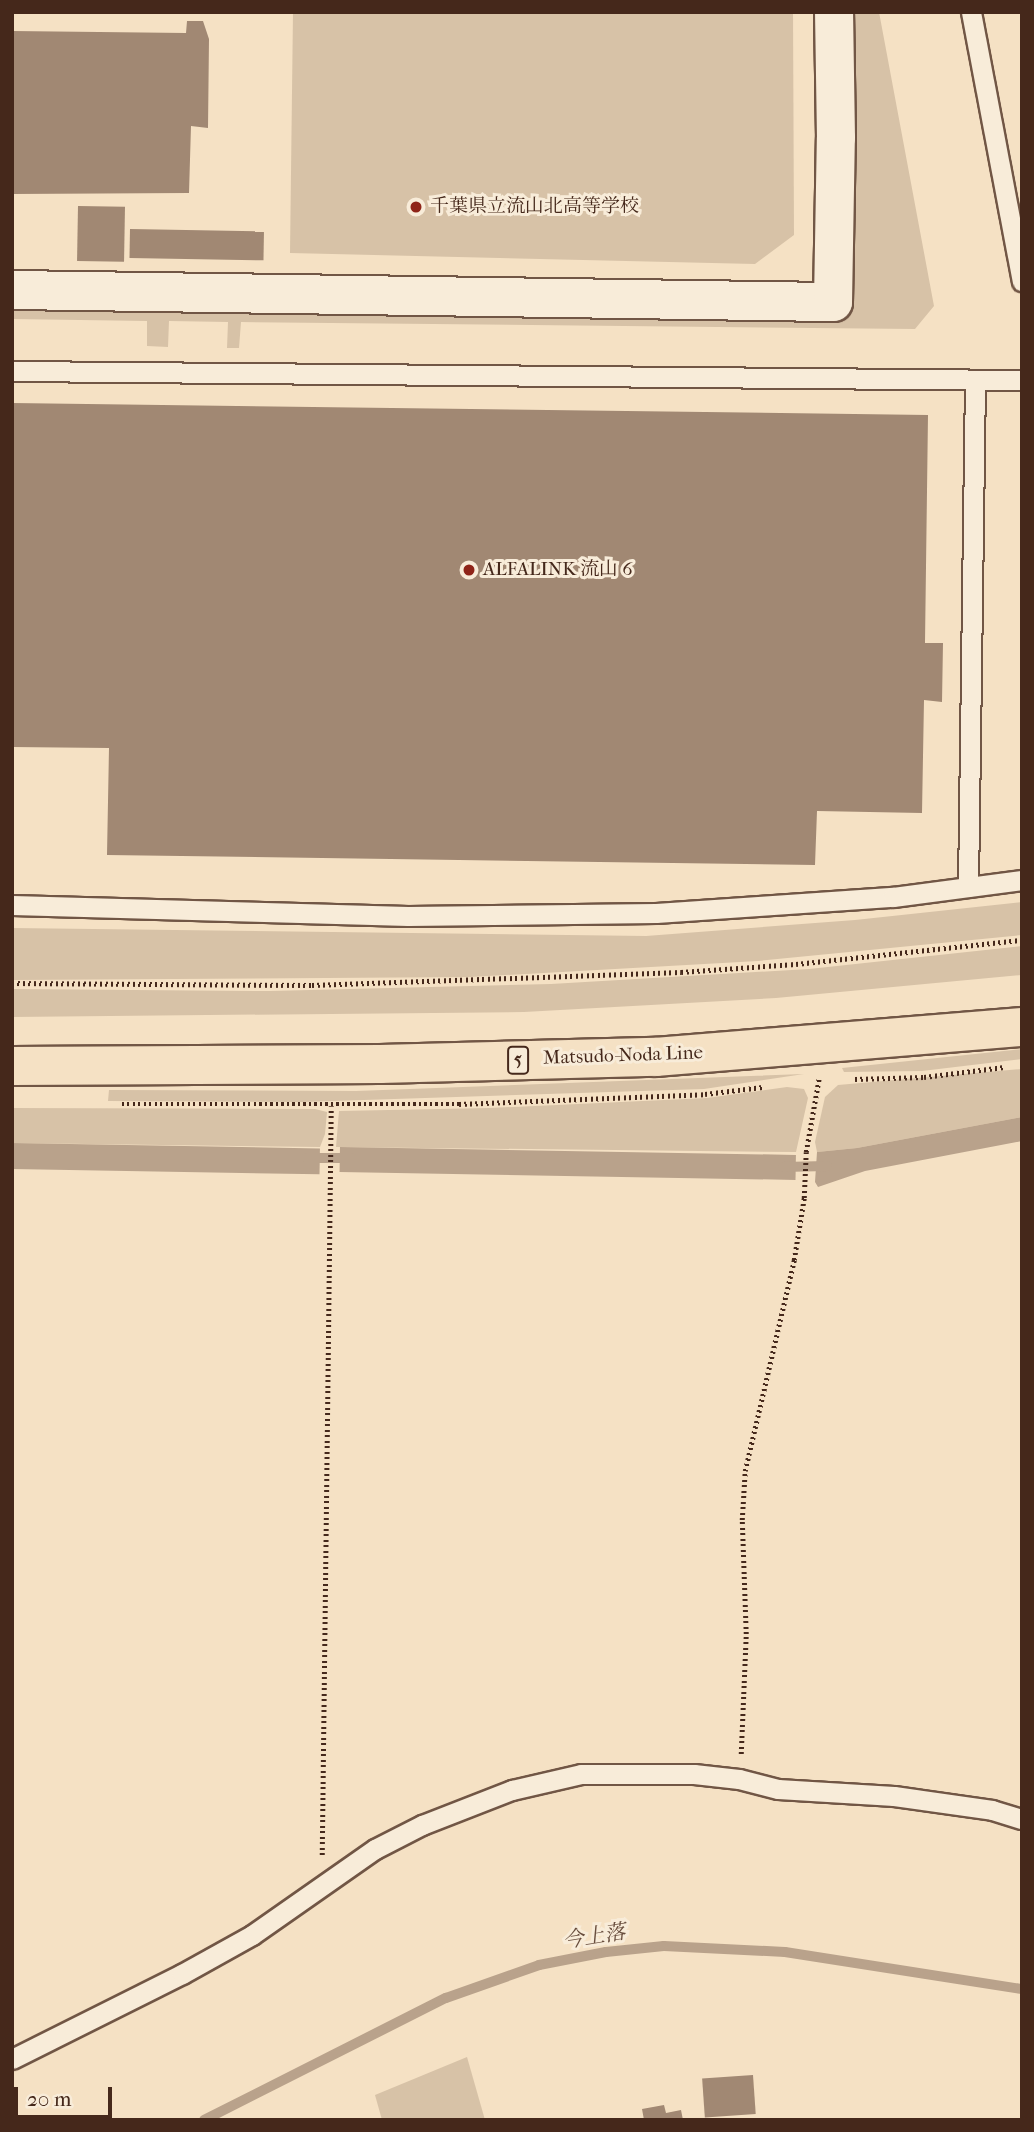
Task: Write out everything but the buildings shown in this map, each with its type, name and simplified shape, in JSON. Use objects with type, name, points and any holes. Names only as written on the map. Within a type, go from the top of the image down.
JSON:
[{"type":"main road","name":"Matsudo-Noda Line","points":[[12,1066],[380,1064],[656,1056],[818,1046],[1022,1027]]},
{"type":"street","points":[[12,290],[833,302],[836,138],[834,12]]},
{"type":"lane","points":[[971,12],[1022,281]]},
{"type":"lane","points":[[12,371],[1022,380]]},
{"type":"lane","points":[[968,887],[975,380]]},
{"type":"lane","points":[[12,905],[408,916],[656,913],[893,897],[1022,880]]},
{"type":"lane","points":[[12,2059],[229,1948],[375,1849],[422,1825],[512,1790],[581,1774],[638,1772],[739,1779],[778,1789],[894,1796],[992,1810],[1022,1819]]},
{"type":"path","points":[[12,983],[312,985],[667,973],[796,964],[1022,940]]},
{"type":"path","points":[[739,1779],[746,1634],[742,1520],[745,1471],[794,1260],[804,1198],[806,1152],[820,1080],[818,1046]]},
{"type":"path","points":[[323,1884],[331,1106]]},
{"type":"shaded area","points":[[293,12],[793,12],[794,235],[755,264],[290,253]]},
{"type":"shaded area","points":[[850,12],[879,12],[934,306],[915,329],[241,322],[239,348],[227,348],[228,322],[169,321],[168,347],[147,346],[147,321],[12,319],[12,308],[846,319],[853,129]]},
{"type":"shaded area","points":[[1022,902],[1022,935],[758,961],[470,977],[12,980],[12,928],[646,936],[855,920]]},
{"type":"shaded area","points":[[1022,946],[1022,975],[776,998],[524,1012],[12,1017],[12,989],[270,991],[551,984],[809,969]]},
{"type":"shaded area","points":[[1022,1049],[1022,1059],[922,1071],[844,1072],[842,1068]]},
{"type":"shaded area","points":[[1022,1069],[1022,1117],[857,1148],[817,1152],[815,1142],[825,1097],[838,1085]]},
{"type":"shaded area","points":[[804,1074],[704,1089],[302,1102],[108,1101],[109,1090],[356,1091]]},
{"type":"shaded area","points":[[787,1087],[804,1089],[808,1098],[796,1152],[336,1147],[339,1111],[489,1108],[707,1098]]},
{"type":"shaded area","points":[[12,1108],[315,1109],[327,1112],[325,1134],[320,1147],[12,1143]]},
{"type":"shaded area","points":[[1022,1117],[1022,1141],[865,1171],[818,1187],[815,1182],[817,1152],[857,1148]]},
{"type":"shaded area","points":[[12,1143],[320,1148],[319,1174],[12,1169]]},
{"type":"shaded area","points":[[340,1147],[796,1155],[795,1180],[340,1172]]},
{"type":"shaded area","points":[[467,2057],[485,2120],[382,2120],[375,2095]]},
{"type":"waterway","points":[[307,1158],[351,1158]]},
{"type":"waterway","points":[[783,1167],[827,1166]]},
{"type":"waterway","name":"今上落","points":[[204,2120],[446,1998],[539,1965],[606,1952],[664,1946],[785,1952],[1022,1989]]},
{"type":"place","name":"千葉県立流山北高等学校","points":[[416,207]]},
{"type":"place","name":"ALFALINK 流山 6","points":[[469,570]]}]
